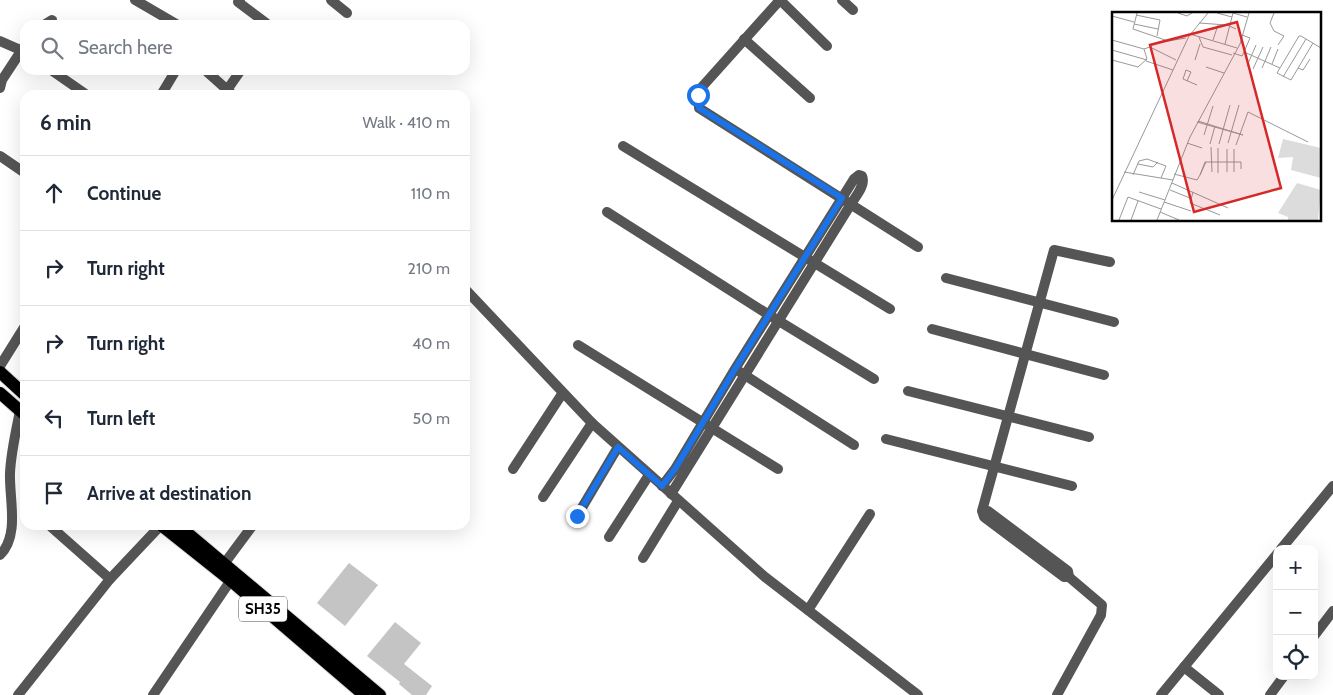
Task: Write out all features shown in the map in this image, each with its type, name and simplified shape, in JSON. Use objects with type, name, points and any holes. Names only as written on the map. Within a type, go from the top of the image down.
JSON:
[{"type":"main road","points":[[0,372],[20,390]]},
{"type":"main road","points":[[0,393],[20,411]]},
{"type":"main road","name":"SH35","points":[[168,530],[233,577],[364,695]]},
{"type":"main road","points":[[184,530],[224,564],[233,577],[380,695]]},
{"type":"street","points":[[134,0],[169,20]]},
{"type":"street","points":[[331,0],[347,13]]},
{"type":"street","points":[[827,46],[780,0],[701,88],[698,95],[699,108],[918,247]]},
{"type":"street","points":[[842,0],[854,10]]},
{"type":"street","points":[[238,1],[262,20]]},
{"type":"street","points":[[744,39],[810,98]]},
{"type":"street","points":[[0,41],[20,48]]},
{"type":"street","points":[[0,88],[2,80],[20,55]]},
{"type":"street","points":[[58,75],[80,90]]},
{"type":"street","points":[[164,90],[173,75]]},
{"type":"street","points":[[211,75],[228,90]]},
{"type":"street","points":[[231,90],[238,75]]},
{"type":"street","points":[[623,146],[890,308]]},
{"type":"street","points":[[0,156],[20,170]]},
{"type":"street","points":[[643,558],[712,428],[778,321],[810,260],[842,198],[854,179],[859,175],[862,176],[864,182],[851,204],[810,260],[769,315],[702,421],[675,469],[662,486]]},
{"type":"street","points":[[607,212],[778,321],[874,379]]},
{"type":"street","points":[[1057,695],[1101,615],[1102,605],[1069,577],[1064,576],[984,517],[982,511],[1054,250],[1110,262]]},
{"type":"street","points":[[946,278],[1041,301],[1114,322]]},
{"type":"street","points":[[470,294],[562,394],[649,475],[765,577],[918,695]]},
{"type":"street","points":[[932,330],[1104,375]]},
{"type":"street","points":[[0,366],[20,334]]},
{"type":"street","points":[[578,345],[778,469]]},
{"type":"street","points":[[735,369],[854,445]]},
{"type":"street","points":[[908,391],[1089,437]]},
{"type":"street","points":[[513,469],[562,394]]},
{"type":"street","points":[[0,555],[6,549],[11,535],[10,474],[20,423]]},
{"type":"street","points":[[543,497],[592,423]]},
{"type":"street","points":[[886,439],[1072,486]]},
{"type":"street","points":[[577,516],[618,447]]},
{"type":"street","points":[[610,537],[649,475]]},
{"type":"street","points":[[1284,545],[1333,486]]},
{"type":"street","points":[[808,610],[870,514]]},
{"type":"street","points":[[55,530],[110,579]]},
{"type":"street","points":[[18,695],[110,579],[156,530]]},
{"type":"street","points":[[224,564],[248,530]]},
{"type":"street","points":[[1162,695],[1273,559]]},
{"type":"street","points":[[154,695],[233,577]]},
{"type":"street","points":[[1315,635],[1333,611]]},
{"type":"street","points":[[1184,667],[1219,695]]},
{"type":"street","points":[[1270,695],[1281,680]]},
{"type":"building","points":[[349,563],[378,585],[345,626],[317,603]]},
{"type":"building","points":[[395,622],[421,643],[404,664],[432,686],[426,695],[412,695],[399,684],[400,682],[367,656]]},
{"type":"route","points":[[577,516],[618,447],[662,486],[675,469],[702,421],[842,198],[699,108],[698,95]]}]
